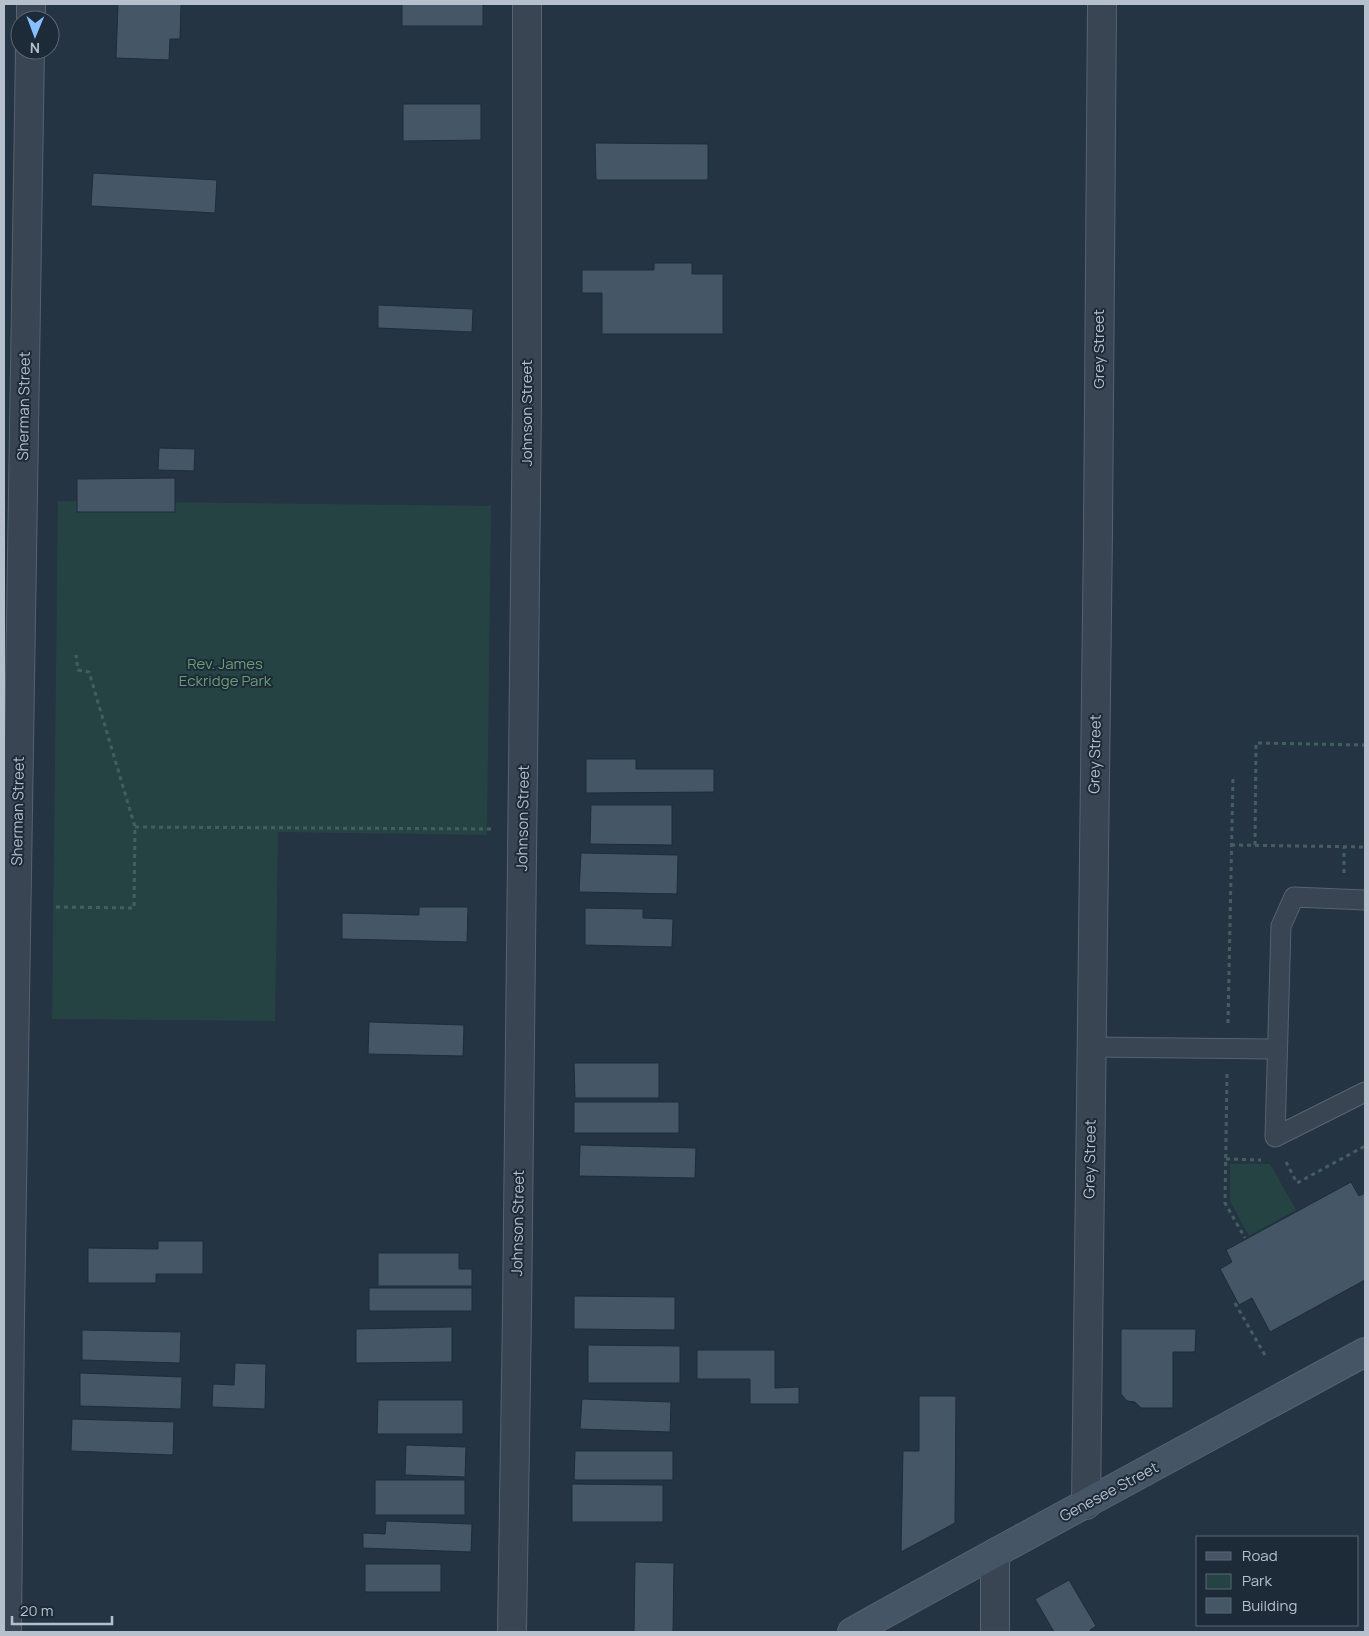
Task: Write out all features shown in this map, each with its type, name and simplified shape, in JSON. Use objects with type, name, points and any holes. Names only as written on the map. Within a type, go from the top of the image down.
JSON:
[{"type":"main road","name":"Genesee Street","points":[[852,1632],[1365,1352]]},
{"type":"street","name":"Johnson Street","points":[[512,1632],[527,431],[527,4]]},
{"type":"street","name":"Grey Street","points":[[1086,1505],[1102,4]]},
{"type":"street","name":"Sherman Street","points":[[7,1632],[10,1295],[30,60]]},
{"type":"street","points":[[994,1632],[995,1553]]},
{"type":"lane","points":[[1365,900],[1294,897],[1281,926],[1275,1137],[1365,1092]]},
{"type":"lane","points":[[1091,1047],[1277,1049]]},
{"type":"path","points":[[56,907],[134,908],[135,827],[89,672],[78,670],[76,655]]},
{"type":"path","points":[[1255,845],[1256,743],[1365,745]]},
{"type":"path","points":[[1228,1025],[1233,776]]},
{"type":"path","points":[[135,827],[499,830]]},
{"type":"path","points":[[1231,844],[1365,847]]},
{"type":"path","points":[[1344,846],[1344,879]]},
{"type":"path","points":[[1227,1067],[1225,1203],[1245,1238]]},
{"type":"path","points":[[1285,1160],[1297,1183],[1365,1146]]},
{"type":"path","points":[[1226,1159],[1265,1160]]},
{"type":"path","points":[[1235,1303],[1266,1357]]},
{"type":"green space","name":"Rev. James Eckridge Park","points":[[58,501],[491,506],[487,835],[278,832],[275,1021],[52,1019]]},
{"type":"green space","points":[[1230,1164],[1270,1164],[1296,1210],[1249,1236],[1230,1201]]},
{"type":"building","points":[[118,4],[181,4],[180,39],[170,39],[169,60],[116,58]]},
{"type":"building","points":[[402,4],[483,4],[483,26],[402,26]]},
{"type":"building","points":[[403,104],[481,104],[481,140],[403,141]]},
{"type":"building","points":[[595,143],[708,144],[708,180],[596,180]]},
{"type":"building","points":[[93,173],[217,180],[215,213],[91,206]]},
{"type":"building","points":[[654,263],[692,263],[692,274],[723,274],[723,334],[602,334],[602,293],[582,293],[582,270],[654,270]]},
{"type":"building","points":[[378,305],[473,309],[472,332],[378,328]]},
{"type":"building","points":[[159,448],[195,449],[194,471],[158,470]]},
{"type":"building","points":[[175,478],[175,512],[77,512],[77,479]]},
{"type":"building","points":[[586,759],[636,759],[636,769],[714,769],[714,792],[586,793]]},
{"type":"building","points":[[591,805],[672,805],[672,845],[590,844]]},
{"type":"building","points":[[581,853],[678,855],[677,894],[579,892]]},
{"type":"building","points":[[419,907],[468,907],[467,942],[342,939],[342,913],[419,915]]},
{"type":"building","points":[[585,908],[643,909],[643,918],[673,919],[672,947],[585,945]]},
{"type":"building","points":[[369,1022],[464,1025],[463,1056],[368,1054]]},
{"type":"building","points":[[574,1063],[659,1063],[659,1098],[575,1098]]},
{"type":"building","points":[[574,1102],[679,1102],[679,1133],[574,1133]]},
{"type":"building","points":[[580,1145],[696,1148],[695,1178],[579,1176]]},
{"type":"building","points":[[1351,1182],[1359,1196],[1365,1193],[1365,1280],[1270,1332],[1252,1298],[1239,1305],[1220,1269],[1232,1262],[1226,1250]]},
{"type":"building","points":[[158,1241],[203,1241],[203,1274],[156,1274],[156,1283],[88,1283],[88,1248],[158,1249]]},
{"type":"building","points":[[378,1253],[459,1253],[459,1269],[472,1269],[472,1286],[378,1286]]},
{"type":"building","points":[[369,1288],[472,1288],[472,1311],[369,1311]]},
{"type":"building","points":[[574,1296],[675,1297],[675,1330],[574,1329]]},
{"type":"building","points":[[452,1327],[452,1362],[356,1363],[356,1329]]},
{"type":"building","points":[[1121,1329],[1196,1329],[1195,1352],[1173,1352],[1173,1408],[1141,1408],[1135,1402],[1127,1401],[1121,1394]]},
{"type":"building","points":[[82,1330],[181,1332],[180,1363],[82,1360]]},
{"type":"building","points":[[588,1345],[680,1346],[680,1383],[588,1383]]},
{"type":"building","points":[[697,1350],[775,1350],[775,1388],[799,1387],[799,1404],[750,1404],[750,1379],[697,1379]]},
{"type":"building","points":[[235,1363],[266,1364],[265,1409],[212,1407],[213,1384],[234,1385]]},
{"type":"building","points":[[80,1373],[182,1377],[181,1409],[80,1406]]},
{"type":"building","points":[[919,1396],[956,1396],[955,1523],[901,1552],[903,1451],[919,1451]]},
{"type":"building","points":[[582,1399],[671,1402],[670,1432],[580,1429]]},
{"type":"building","points":[[378,1400],[463,1400],[463,1434],[377,1434]]},
{"type":"building","points":[[72,1419],[174,1422],[173,1455],[71,1451]]},
{"type":"building","points":[[406,1445],[466,1447],[465,1477],[405,1475]]},
{"type":"building","points":[[575,1451],[673,1451],[673,1480],[574,1480]]},
{"type":"building","points":[[375,1480],[465,1480],[465,1515],[375,1515]]},
{"type":"building","points":[[572,1484],[663,1485],[663,1522],[572,1522]]},
{"type":"building","points":[[386,1521],[472,1524],[471,1552],[363,1548],[363,1533],[385,1534]]},
{"type":"building","points":[[635,1562],[674,1563],[673,1632],[634,1632]]},
{"type":"building","points":[[365,1564],[441,1564],[441,1592],[365,1592]]},
{"type":"building","points":[[1069,1580],[1096,1626],[1090,1630],[1091,1632],[1054,1632],[1035,1599]]}]
